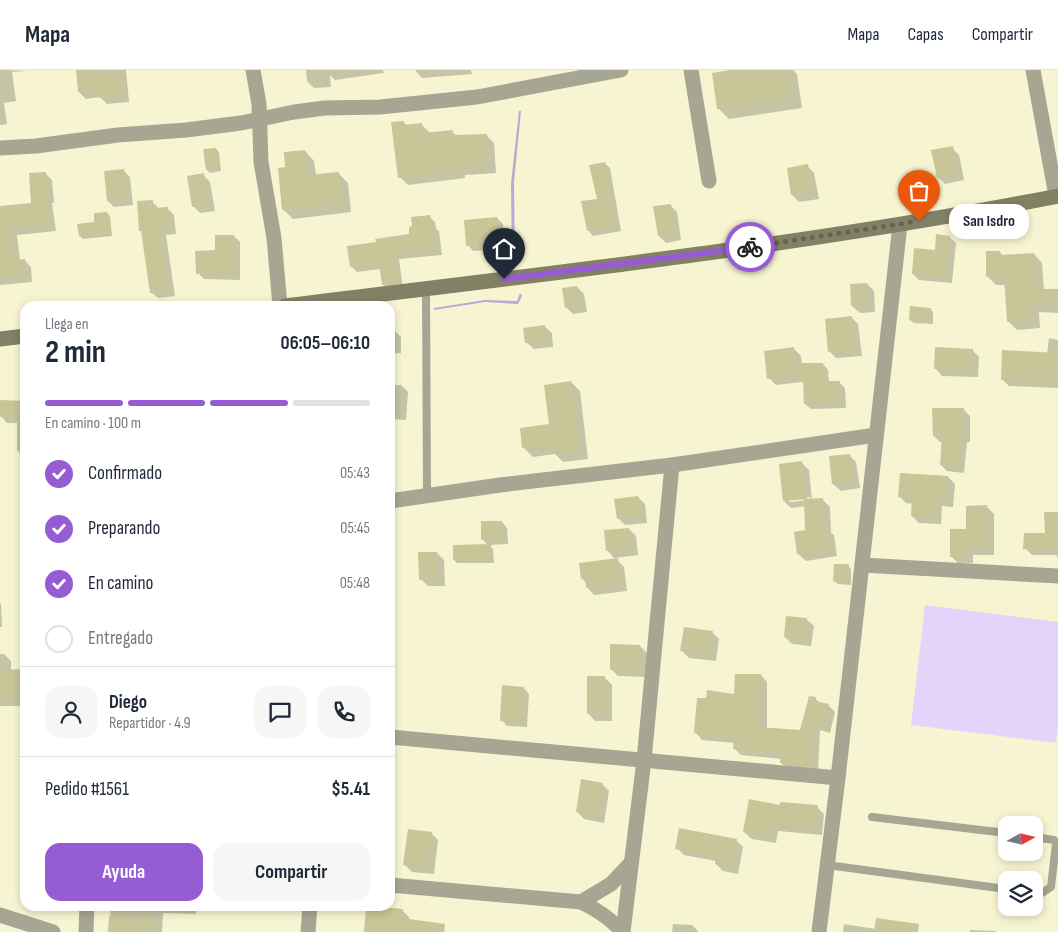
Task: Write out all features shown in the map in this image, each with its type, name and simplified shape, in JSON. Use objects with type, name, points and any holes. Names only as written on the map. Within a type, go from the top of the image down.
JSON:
[{"type":"street","points":[[253,70],[259,104],[261,162],[274,238],[280,301]]},
{"type":"street","points":[[0,148],[36,146],[118,135],[186,130],[318,109],[380,107],[476,96],[621,70]]},
{"type":"street","points":[[691,70],[710,181]]},
{"type":"street","points":[[326,301],[702,255],[900,225],[1057,196],[1033,70]]},
{"type":"street","points":[[819,932],[900,225]]},
{"type":"street","points":[[0,339],[20,337]]},
{"type":"street","points":[[395,500],[672,465],[876,435]]},
{"type":"street","points":[[623,932],[644,760],[672,465]]},
{"type":"street","points":[[862,565],[1058,576]]},
{"type":"street","points":[[395,737],[838,778]]},
{"type":"street","points":[[581,902],[611,884],[631,863]]},
{"type":"street","points":[[395,885],[581,902],[602,912],[613,920],[623,932]]},
{"type":"street","points":[[86,932],[87,911]]},
{"type":"street","points":[[308,932],[310,911]]},
{"type":"street","points":[[0,915],[53,932]]},
{"type":"lane","points":[[426,289],[427,495]]},
{"type":"lane","points":[[872,817],[998,832]]},
{"type":"lane","points":[[1043,837],[1054,840],[1056,844],[1051,887],[1043,892]]},
{"type":"lane","points":[[827,866],[998,888]]},
{"type":"shaded area","points":[[519,111],[521,111],[514,182],[515,264],[512,264],[511,184]]},
{"type":"shaded area","points":[[520,293],[522,296],[518,304],[485,302],[434,310],[434,308],[485,300],[517,301]]},
{"type":"shaded area","points":[[925,605],[1058,622],[1058,726],[1056,743],[911,725]]},
{"type":"building","points":[[76,70],[95,70],[95,74],[120,72],[123,96],[99,98],[98,91],[78,92]]},
{"type":"building","points":[[730,70],[788,70],[792,98],[717,109],[712,73]]},
{"type":"building","points":[[404,121],[404,125],[422,123],[423,133],[453,130],[453,135],[487,134],[488,166],[457,167],[458,170],[398,178],[391,122]]},
{"type":"building","points":[[953,146],[958,174],[937,178],[931,150]]},
{"type":"building","points":[[216,148],[219,168],[206,170],[203,149]]},
{"type":"building","points":[[305,150],[308,175],[339,172],[342,203],[282,210],[278,168],[285,167],[284,152]]},
{"type":"building","points":[[605,162],[616,226],[587,231],[581,201],[597,199],[589,165]]},
{"type":"building","points":[[808,164],[812,192],[791,195],[787,168]]},
{"type":"building","points":[[124,169],[127,199],[107,201],[104,171]]},
{"type":"building","points":[[46,172],[48,197],[46,197],[50,225],[10,228],[14,260],[25,259],[26,275],[0,278],[0,206],[31,203],[29,173]]},
{"type":"building","points":[[204,173],[208,204],[192,207],[187,176]]},
{"type":"building","points":[[153,200],[153,208],[168,207],[170,228],[160,229],[169,290],[150,293],[141,231],[139,231],[137,201]]},
{"type":"building","points":[[671,204],[675,234],[658,236],[653,206]]},
{"type":"building","points":[[107,212],[110,233],[79,236],[77,224],[94,222],[94,213]]},
{"type":"building","points":[[430,215],[437,249],[394,254],[398,283],[382,285],[379,263],[350,267],[347,246],[376,242],[375,239],[409,234],[409,227],[412,226],[411,217]]},
{"type":"building","points":[[497,217],[499,235],[488,236],[488,244],[466,246],[464,220]]},
{"type":"building","points":[[936,234],[950,236],[946,278],[912,274],[914,248],[935,250]]},
{"type":"building","points":[[215,235],[234,235],[235,275],[196,274],[195,251],[215,250]]},
{"type":"building","points":[[986,251],[1000,251],[1000,255],[1034,253],[1036,289],[1058,289],[1058,304],[1031,304],[1032,320],[1007,322],[1004,276],[986,277]]},
{"type":"building","points":[[867,283],[868,305],[851,306],[850,284]]},
{"type":"building","points":[[577,286],[580,306],[565,308],[562,288]]},
{"type":"building","points":[[910,306],[931,308],[930,322],[909,320]]},
{"type":"building","points":[[852,316],[855,349],[828,352],[825,319]]},
{"type":"building","points":[[545,325],[547,340],[525,343],[523,328]]},
{"type":"building","points":[[794,347],[798,375],[767,379],[764,351]]},
{"type":"building","points":[[935,347],[973,349],[972,371],[934,369]]},
{"type":"building","points":[[1002,350],[1058,353],[1058,382],[1001,380]]},
{"type":"building","points":[[800,363],[823,363],[823,381],[840,381],[840,403],[804,404],[803,381],[800,382]]},
{"type":"building","points":[[571,381],[580,450],[553,454],[552,445],[522,448],[520,428],[549,424],[544,385]]},
{"type":"building","points":[[0,400],[20,401],[20,418],[0,417]]},
{"type":"building","points":[[932,408],[964,408],[964,436],[961,436],[958,467],[940,465],[942,436],[933,436]]},
{"type":"building","points":[[850,454],[853,482],[832,484],[829,456]]},
{"type":"building","points":[[802,461],[807,499],[783,501],[779,464]]},
{"type":"building","points":[[900,473],[948,476],[947,500],[936,500],[935,518],[911,516],[912,498],[898,497]]},
{"type":"building","points":[[638,496],[641,516],[617,519],[614,499]]},
{"type":"building","points":[[823,498],[825,527],[827,527],[831,550],[797,554],[794,532],[805,530],[804,499]]},
{"type":"building","points":[[987,505],[988,548],[967,548],[967,557],[950,557],[950,529],[966,529],[966,506]]},
{"type":"building","points":[[1044,512],[1058,512],[1058,549],[1023,549],[1024,533],[1045,533]]},
{"type":"building","points":[[481,521],[502,521],[502,539],[481,540]]},
{"type":"building","points":[[629,528],[631,549],[606,551],[604,530]]},
{"type":"building","points":[[491,544],[491,560],[453,560],[453,545]]},
{"type":"building","points":[[418,552],[437,552],[438,579],[419,580]]},
{"type":"building","points":[[618,558],[621,584],[586,588],[585,578],[581,579],[579,563]]},
{"type":"building","points":[[834,564],[849,564],[848,582],[833,581]]},
{"type":"building","points":[[786,616],[807,618],[805,639],[784,637]]},
{"type":"building","points":[[684,627],[713,631],[709,655],[680,651]]},
{"type":"building","points":[[610,644],[640,645],[640,670],[610,670]]},
{"type":"building","points":[[20,669],[20,699],[0,700],[0,670]]},
{"type":"building","points":[[735,674],[761,674],[760,727],[800,730],[809,696],[816,697],[815,701],[829,704],[823,727],[814,724],[811,766],[780,763],[781,753],[733,749],[734,737],[694,733],[697,698],[706,698],[707,690],[734,694]]},
{"type":"building","points":[[587,676],[605,676],[605,714],[587,714]]},
{"type":"building","points":[[502,685],[524,687],[522,722],[500,721]]},
{"type":"building","points":[[581,779],[603,783],[598,816],[576,812]]},
{"type":"building","points":[[749,799],[780,805],[780,802],[818,805],[815,829],[771,825],[769,837],[743,832]]},
{"type":"building","points":[[679,828],[737,839],[731,867],[715,864],[716,856],[675,849]]},
{"type":"building","points":[[408,829],[432,832],[427,868],[403,865]]},
{"type":"building","points":[[395,908],[403,909],[402,918],[445,924],[444,932],[364,932],[366,911],[395,911]]},
{"type":"building","points":[[109,916],[154,919],[153,932],[108,932]]},
{"type":"building","points":[[876,918],[919,924],[918,932],[874,932]]},
{"type":"way so far","points":[[750,247],[919,221]]},
{"type":"place","name":"San Isdro","points":[[919,221]]},
{"type":"route","points":[[504,279],[702,255],[750,247]]}]
